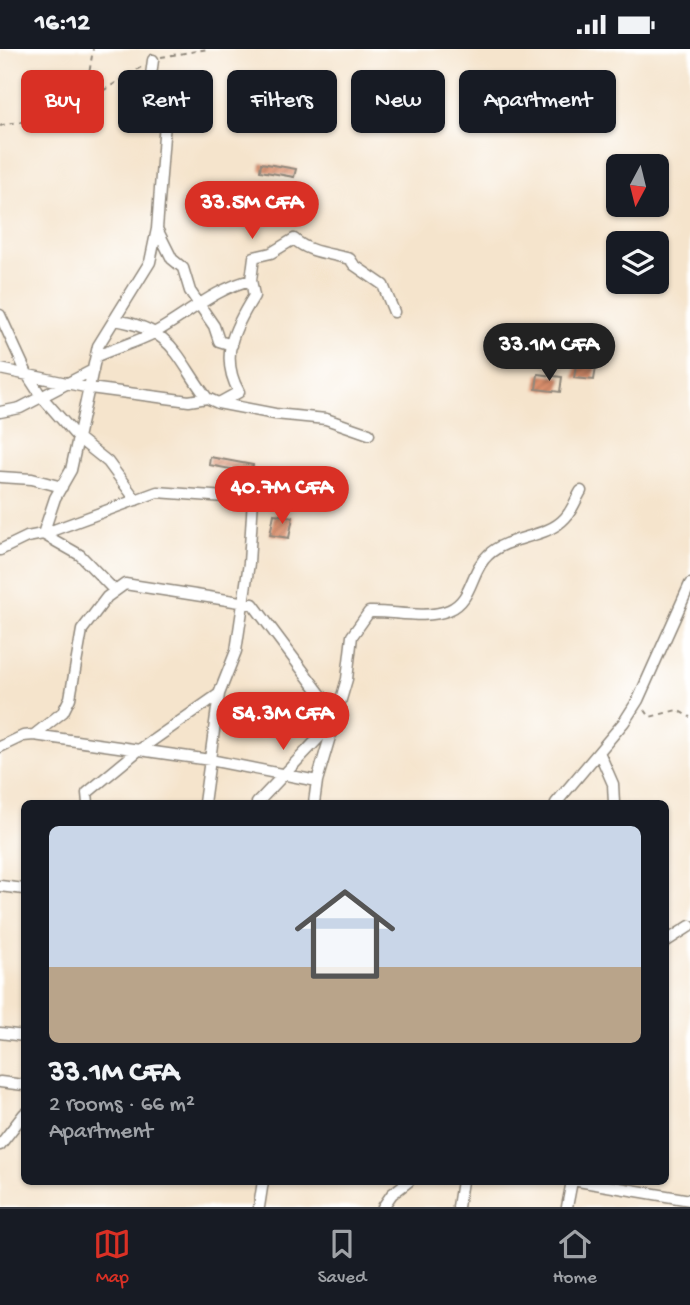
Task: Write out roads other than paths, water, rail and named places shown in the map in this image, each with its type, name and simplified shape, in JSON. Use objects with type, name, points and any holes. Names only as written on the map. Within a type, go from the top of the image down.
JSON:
[{"type":"street","points":[[43,534],[71,470],[98,346],[150,262],[156,229],[165,122],[164,108],[149,90],[153,60]]},
{"type":"street","points":[[156,229],[172,259],[183,268],[190,291],[201,305],[219,341],[232,345]]},
{"type":"street","points":[[218,403],[239,392],[230,377],[233,330],[254,296],[251,280],[254,257],[271,253],[294,239],[306,250],[327,251],[350,259],[354,265],[383,285],[394,312]]},
{"type":"street","points":[[97,356],[156,331],[201,305],[221,288],[251,280]]},
{"type":"street","points":[[0,315],[28,376],[41,396],[78,438],[108,462],[136,500]]},
{"type":"street","points":[[115,320],[156,331],[177,352],[206,398]]},
{"type":"street","points":[[0,369],[90,388],[189,401],[206,398],[218,403],[295,417],[326,419],[352,425],[369,434]]},
{"type":"street","points":[[0,412],[20,408],[93,370]]},
{"type":"street","points":[[0,477],[32,479],[62,487]]},
{"type":"street","points":[[314,800],[317,781],[347,679],[352,636],[369,612],[434,614],[450,610],[463,602],[476,571],[488,555],[528,535],[551,528],[565,518],[581,491]]},
{"type":"street","points":[[0,550],[27,537],[43,534],[157,492],[253,499],[236,651],[219,694],[204,800]]},
{"type":"street","points":[[43,534],[80,555],[113,589]]},
{"type":"street","points":[[0,747],[34,735],[63,712],[70,698],[82,630],[113,589],[125,584],[253,604],[335,718]]},
{"type":"street","points":[[559,800],[638,700],[690,584]]},
{"type":"street","points":[[88,800],[87,793],[139,750],[219,694]]},
{"type":"street","points":[[260,800],[335,718]]},
{"type":"street","points":[[34,735],[210,760],[317,781]]},
{"type":"street","points":[[599,752],[613,784],[614,800]]},
{"type":"street","points":[[0,886],[21,889]]},
{"type":"street","points":[[669,939],[690,926]]},
{"type":"street","points":[[0,1033],[21,1036]]},
{"type":"street","points":[[0,1082],[21,1086]]},
{"type":"street","points":[[0,1145],[21,1118]]},
{"type":"street","points":[[259,1207],[262,1185]]},
{"type":"street","points":[[383,1207],[392,1194],[404,1185]]},
{"type":"street","points":[[458,1207],[461,1185]]},
{"type":"street","points":[[568,1207],[571,1185]]},
{"type":"street","points":[[602,1185],[690,1200]]}]
